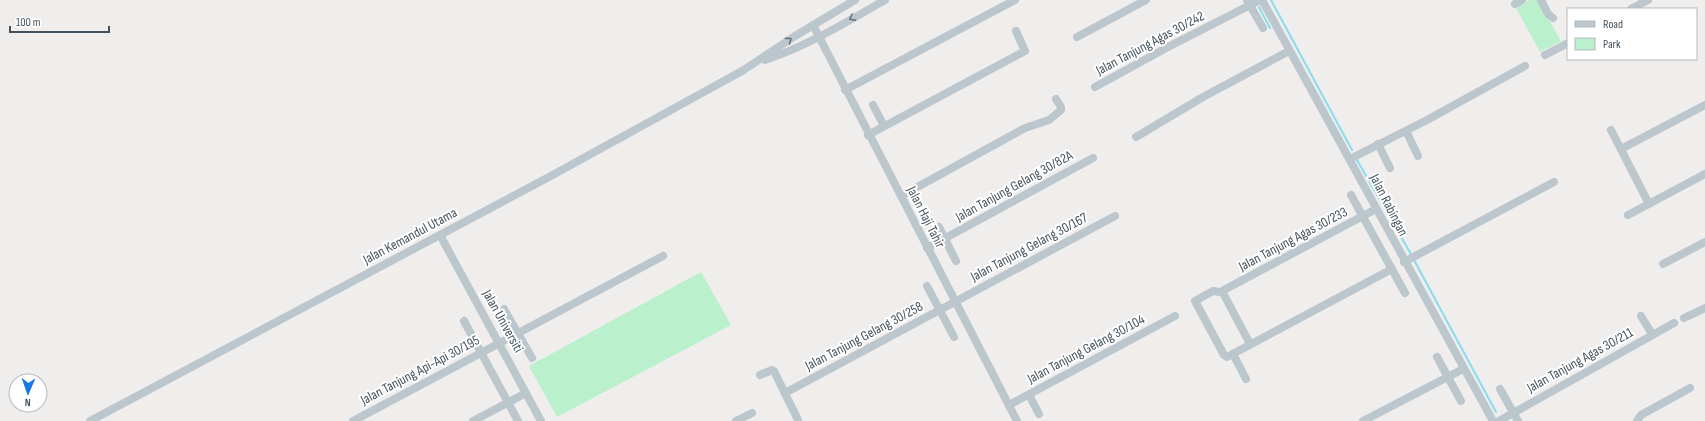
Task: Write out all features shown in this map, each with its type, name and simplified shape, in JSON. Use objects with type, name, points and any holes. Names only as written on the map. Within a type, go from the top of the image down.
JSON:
[{"type":"street","points":[[757,63],[812,25],[855,0]]},
{"type":"street","points":[[757,63],[782,54],[819,36],[885,0]]},
{"type":"street","points":[[845,90],[1015,0]]},
{"type":"street","points":[[1077,37],[1146,0]]},
{"type":"street","name":"Jalan Tanjung Agas 30/242","points":[[1095,87],[1249,3],[1261,0]]},
{"type":"street","name":"Jalan Rabingan","points":[[1261,0],[1350,159],[1376,209],[1410,259],[1463,369],[1492,421]]},
{"type":"street","points":[[1541,0],[1548,14],[1553,18]]},
{"type":"street","points":[[1633,8],[1648,0]]},
{"type":"street","points":[[1249,3],[1263,28]]},
{"type":"street","name":"Jalan Haji Tahir","points":[[812,25],[1017,421]]},
{"type":"street","points":[[868,135],[1026,52],[1016,31]]},
{"type":"street","points":[[1545,55],[1567,44]]},
{"type":"street","points":[[1136,136],[1202,97],[1289,51]]},
{"type":"street","name":"Jalan Kemandul Utama","points":[[90,421],[440,235],[757,63]]},
{"type":"street","points":[[1350,159],[1406,131],[1525,66]]},
{"type":"street","points":[[900,196],[1025,128],[1049,120],[1061,110],[1062,107],[1056,99]]},
{"type":"street","points":[[872,104],[884,126]]},
{"type":"street","points":[[1621,149],[1705,105]]},
{"type":"street","points":[[1611,130],[1649,204]]},
{"type":"street","points":[[1406,131],[1418,156]]},
{"type":"street","points":[[1378,144],[1390,168]]},
{"type":"street","name":"Jalan Tanjung Gelang 30/82A","points":[[927,248],[1093,158]]},
{"type":"street","points":[[1628,215],[1705,174]]},
{"type":"street","points":[[1410,259],[1554,182]]},
{"type":"street","points":[[1351,196],[1405,293]]},
{"type":"street","name":"Jalan Tanjung Agas 30/233","points":[[1233,354],[1227,357],[1224,355],[1195,301],[1213,291],[1221,292],[1364,217],[1376,209]]},
{"type":"street","name":"Jalan Tanjung Gelang 30/167","points":[[955,302],[1116,216]]},
{"type":"street","points":[[939,227],[956,261]]},
{"type":"street","name":"Jalan Universiti","points":[[440,235],[541,421]]},
{"type":"street","points":[[1663,264],[1705,242]]},
{"type":"street","name":"Jalan Tanjung Api-Api 30/195","points":[[353,421],[663,256]]},
{"type":"street","points":[[1246,379],[1233,354],[1392,269]]},
{"type":"street","points":[[927,286],[954,337]]},
{"type":"street","points":[[1221,292],[1250,344]]},
{"type":"street","name":"Jalan Tanjung Gelang 30/258","points":[[785,393],[955,302]]},
{"type":"street","points":[[1684,318],[1705,308]]},
{"type":"street","points":[[504,309],[532,358]]},
{"type":"street","name":"Jalan Tanjung Gelang 30/104","points":[[1009,405],[1175,316]]},
{"type":"street","points":[[1641,316],[1652,334]]},
{"type":"street","points":[[464,321],[518,421]]},
{"type":"street","name":"Jalan Tanjung Agas 30/211","points":[[1499,421],[1674,323]]},
{"type":"street","points":[[1437,357],[1461,401]]},
{"type":"street","points":[[1363,421],[1463,369]]},
{"type":"street","points":[[760,376],[772,370],[798,420]]},
{"type":"street","points":[[1637,421],[1641,415],[1690,388]]},
{"type":"street","points":[[1500,389],[1518,421]]},
{"type":"street","points":[[473,421],[526,393]]},
{"type":"street","points":[[1029,395],[1040,414]]},
{"type":"street","points":[[736,421],[752,413]]},
{"type":"green space","points":[[1530,0],[1538,0],[1561,41],[1540,52],[1516,8]]},
{"type":"green space","points":[[701,272],[731,325],[557,417],[529,366]]},
{"type":"waterway","points":[[1271,0],[1352,150]]},
{"type":"waterway","points":[[1259,7],[1270,28]]},
{"type":"waterway","points":[[1357,160],[1412,256]]},
{"type":"waterway","points":[[1414,260],[1496,412]]}]
